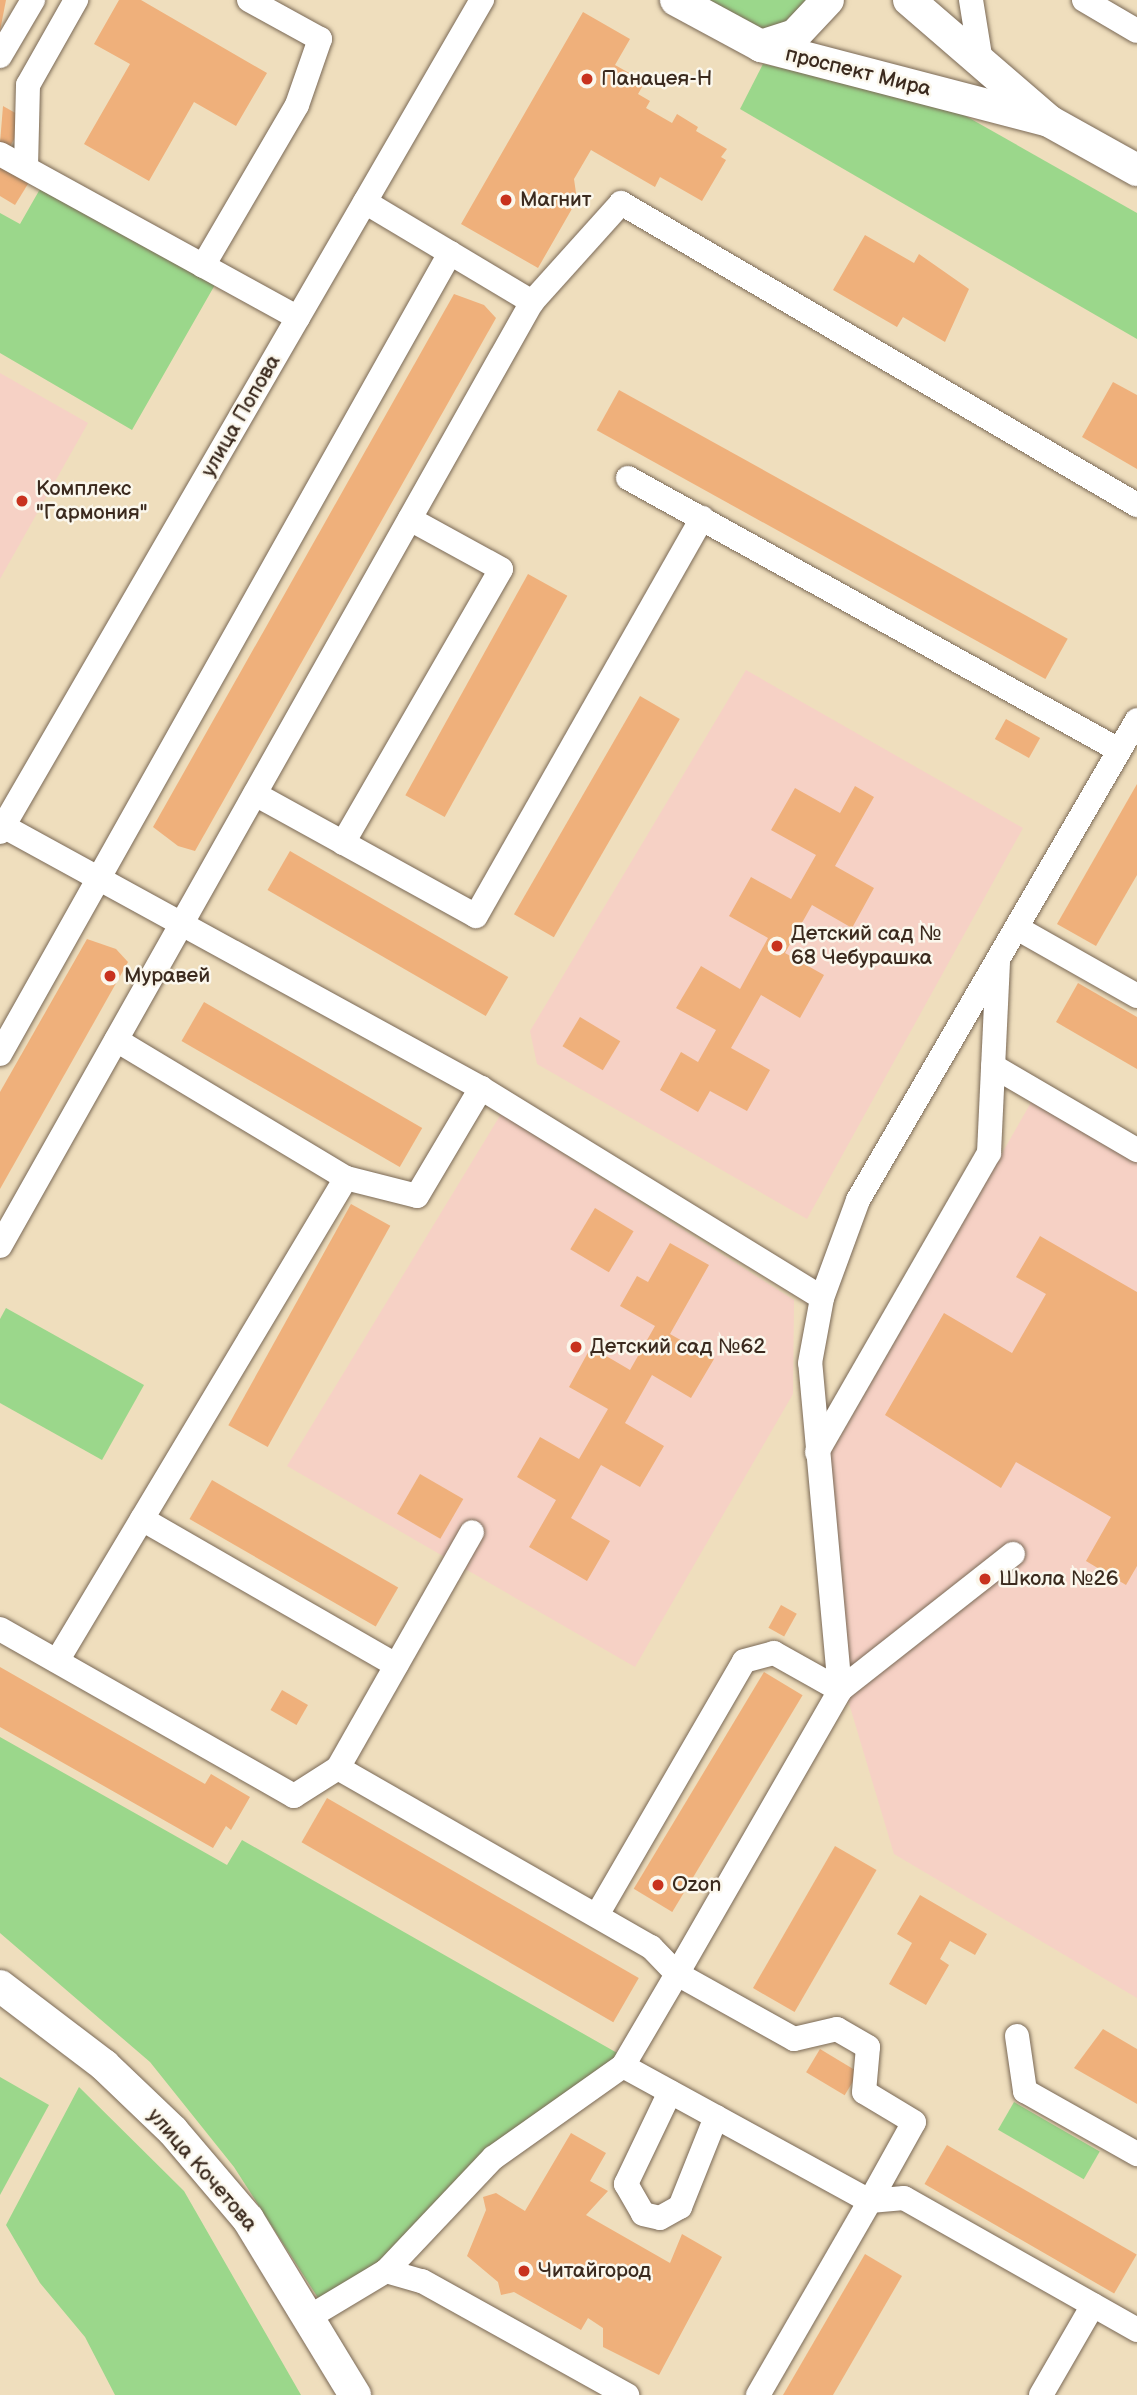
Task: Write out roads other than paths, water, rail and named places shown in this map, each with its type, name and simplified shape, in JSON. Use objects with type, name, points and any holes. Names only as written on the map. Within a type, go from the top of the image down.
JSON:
[{"type":"main road","name":"проспект Мира","points":[[676,0],[761,46],[1049,121],[1132,162]]},
{"type":"main road","points":[[761,46],[795,35],[828,0]]},
{"type":"main road","name":"проспект Мира","points":[[909,0],[1049,121]]},
{"type":"main road","name":"улица Кочетова","points":[[0,1986],[104,2065],[173,2131],[248,2219],[312,2316],[355,2395]]},
{"type":"street","points":[[0,57],[33,0]]},
{"type":"street","points":[[26,167],[28,85],[76,0]]},
{"type":"street","points":[[204,266],[297,105],[320,39],[250,0]]},
{"type":"street","name":"улица Попова","points":[[2,829],[482,0]]},
{"type":"street","points":[[971,0],[981,62]]},
{"type":"street","points":[[1084,0],[1137,30]]},
{"type":"street","points":[[0,153],[298,318]]},
{"type":"street","points":[[365,202],[532,302]]},
{"type":"street","points":[[0,1246],[532,302],[621,203],[1137,505]]},
{"type":"street","points":[[0,1054],[450,253]]},
{"type":"street","points":[[628,478],[1119,750]]},
{"type":"street","points":[[255,794],[477,916],[702,518]]},
{"type":"street","points":[[344,843],[501,569],[410,519]]},
{"type":"street","points":[[840,1690],[810,1363],[822,1298],[858,1200],[1137,720]]},
{"type":"street","points":[[2,829],[99,878],[180,927],[481,1088],[822,1298]]},
{"type":"street","points":[[1017,928],[1137,996]]},
{"type":"street","points":[[817,1452],[989,1153],[998,960]]},
{"type":"street","points":[[116,1041],[346,1178],[417,1196],[481,1088]]},
{"type":"street","points":[[993,1066],[1137,1150]]},
{"type":"street","points":[[57,1661],[346,1178]]},
{"type":"street","points":[[142,1519],[396,1665]]},
{"type":"street","points":[[0,1629],[294,1796],[338,1768],[472,1532]]},
{"type":"street","points":[[312,2316],[386,2272],[493,2158],[623,2066],[840,1690],[1013,1554]]},
{"type":"street","points":[[597,1915],[744,1661],[774,1653],[840,1690]]},
{"type":"street","points":[[338,1768],[651,1947],[677,1974],[794,2039],[837,2029],[868,2047],[864,2092],[914,2122],[758,2395]]},
{"type":"street","points":[[1017,2036],[1025,2091],[1137,2154]]},
{"type":"street","points":[[623,2066],[870,2201],[904,2199],[1137,2330]]},
{"type":"street","points":[[670,2092],[625,2184],[643,2214],[660,2218],[680,2207],[716,2117]]},
{"type":"street","points":[[386,2272],[422,2280],[627,2395]]},
{"type":"street","points":[[1041,2395],[1093,2305]]},
{"type":"place","name":"Панацея-Н","points":[[587,79]]},
{"type":"place","name":"Магнит","points":[[506,200]]},
{"type":"place","name":"Комплекс \"Гармония\"","points":[[22,501]]},
{"type":"place","name":"Детский сад № 68 Чебурашка","points":[[777,946]]},
{"type":"place","name":"Муравей","points":[[110,976]]},
{"type":"place","name":"Детский сад №62","points":[[576,1347]]},
{"type":"place","name":"Школа №26","points":[[985,1579]]},
{"type":"place","name":"Ozon","points":[[658,1885]]},
{"type":"place","name":"Читайгород","points":[[524,2271]]}]
